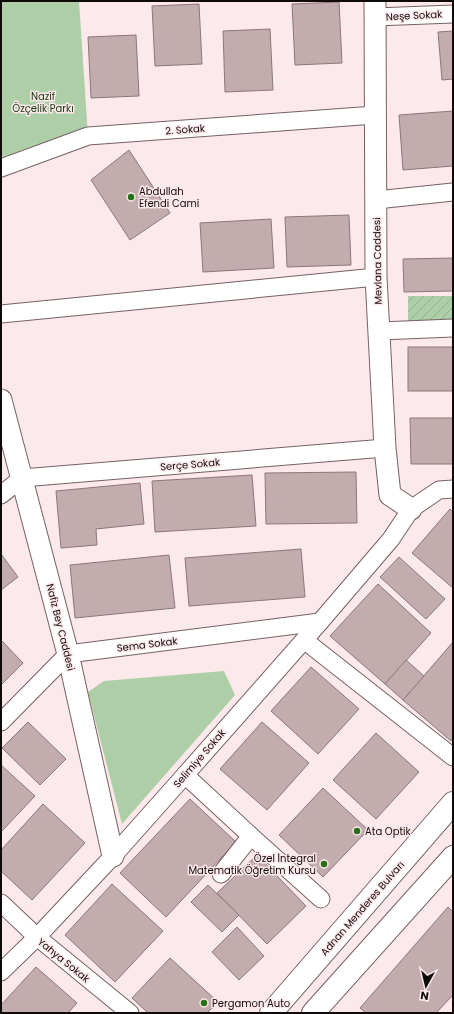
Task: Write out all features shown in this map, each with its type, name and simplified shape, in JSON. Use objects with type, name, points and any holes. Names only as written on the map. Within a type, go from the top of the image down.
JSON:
[{"type":"main road","name":"Adnan Menderes Bulvarı","points":[[271,1013],[453,802]]},
{"type":"main road","points":[[313,1013],[450,866]]},
{"type":"street","name":"Neşe Sokak","points":[[375,9],[453,14]]},
{"type":"street","name":"Mevlana Caddesi","points":[[375,9],[376,277],[385,448],[390,494],[411,509]]},
{"type":"street","name":"2. Sokak","points":[[1,168],[88,136],[375,115]]},
{"type":"street","points":[[376,200],[453,192]]},
{"type":"street","points":[[1,314],[376,277]]},
{"type":"street","points":[[380,331],[453,328]]},
{"type":"street","name":"Nafiz Bey Caddesi","points":[[1,400],[68,654],[113,856]]},
{"type":"street","name":"Serçe Sokak","points":[[22,478],[385,448]]},
{"type":"street","points":[[1,495],[22,478]]},
{"type":"street","points":[[411,509],[439,490],[453,489]]},
{"type":"street","name":"Selimiye Sokak","points":[[1,972],[113,856],[185,775],[320,622],[391,538],[411,509]]},
{"type":"street","name":"Sema Sokak","points":[[68,654],[320,622]]},
{"type":"street","points":[[304,640],[453,757]]},
{"type":"street","points":[[1,722],[68,654]]},
{"type":"street","points":[[185,775],[321,899]]},
{"type":"street","points":[[221,874],[252,836]]},
{"type":"street","name":"Yahya Sokak","points":[[1,903],[36,937],[130,1013]]},
{"type":"green space","name":"Nazif Özçelik Parkı","points":[[1,1],[79,1],[88,136],[1,168]]},
{"type":"green space","points":[[408,296],[453,296],[453,324],[408,326]]},
{"type":"green space","points":[[224,671],[235,695],[122,824],[88,692],[104,681]]},
{"type":"building","points":[[339,2],[342,63],[295,65],[292,4]]},
{"type":"building","points":[[199,4],[202,64],[155,66],[152,6]]},
{"type":"building","points":[[270,29],[273,90],[225,92],[223,31]]},
{"type":"building","points":[[453,31],[453,79],[442,80],[438,32]]},
{"type":"building","points":[[136,35],[139,96],[91,98],[88,37]]},
{"type":"building","points":[[453,111],[453,166],[403,170],[399,115]]},
{"type":"building","name":"Abdullah Efendi Cami","points":[[129,150],[170,213],[130,240],[91,180]]},
{"type":"building","points":[[349,215],[351,265],[287,267],[285,217]]},
{"type":"building","points":[[271,219],[274,268],[203,272],[200,223]]},
{"type":"building","points":[[453,258],[453,291],[404,292],[403,259]]},
{"type":"building","points":[[408,347],[453,347],[453,391],[408,391]]},
{"type":"building","points":[[410,418],[453,418],[453,464],[411,464]]},
{"type":"building","points":[[356,472],[357,523],[266,524],[265,473]]},
{"type":"building","points":[[252,475],[256,526],[155,532],[152,481]]},
{"type":"building","points":[[140,483],[144,524],[96,529],[97,545],[61,548],[56,491]]},
{"type":"building","points":[[450,509],[453,512],[453,588],[412,553]]},
{"type":"building","points":[[301,549],[305,597],[189,606],[185,558]]},
{"type":"building","points":[[1,554],[18,577],[1,590]]},
{"type":"building","points":[[169,555],[175,608],[75,618],[70,565]]},
{"type":"building","points":[[399,557],[445,599],[426,619],[380,577]]},
{"type":"building","points":[[378,584],[431,633],[385,684],[330,636]]},
{"type":"building","points":[[1,640],[23,663],[1,685]]},
{"type":"building","points":[[453,642],[453,738],[451,741],[403,700]]},
{"type":"building","points":[[406,660],[424,676],[403,700],[385,684]]},
{"type":"building","points":[[311,667],[359,709],[318,754],[271,711]]},
{"type":"building","points":[[28,722],[66,759],[40,785],[2,748]]},
{"type":"building","points":[[262,722],[309,763],[267,810],[220,769]]},
{"type":"building","points":[[376,733],[419,772],[376,819],[333,780]]},
{"type":"building","points":[[1,765],[35,796],[1,832]]},
{"type":"building","points":[[323,788],[368,830],[323,877],[279,835]]},
{"type":"building","points":[[190,799],[236,842],[166,917],[120,873]]},
{"type":"building","points":[[43,804],[85,843],[32,900],[1,871],[1,850]]},
{"type":"building","points":[[257,855],[306,906],[267,944],[217,893]]},
{"type":"building","points":[[112,884],[163,931],[115,982],[65,935]]},
{"type":"building","points":[[208,885],[239,915],[222,932],[191,902]]},
{"type":"building","points":[[448,907],[453,912],[453,995],[436,1013],[366,1013],[360,1008]]},
{"type":"building","points":[[237,927],[264,956],[239,980],[212,952]]},
{"type":"building","points":[[170,958],[218,1002],[207,1013],[148,1013],[132,998]]},
{"type":"building","points":[[36,967],[77,1003],[68,1013],[1,1013],[1,1005]]},
{"type":"place","name":"Abdullah Efendi Cami","points":[[131,197]]},
{"type":"place","name":"Ata Optik","points":[[357,831]]},
{"type":"place","name":"Özel İntegral Matematik Öğretim Kursu","points":[[324,864]]},
{"type":"place","name":"Pergamon Auto","points":[[204,1003]]}]
